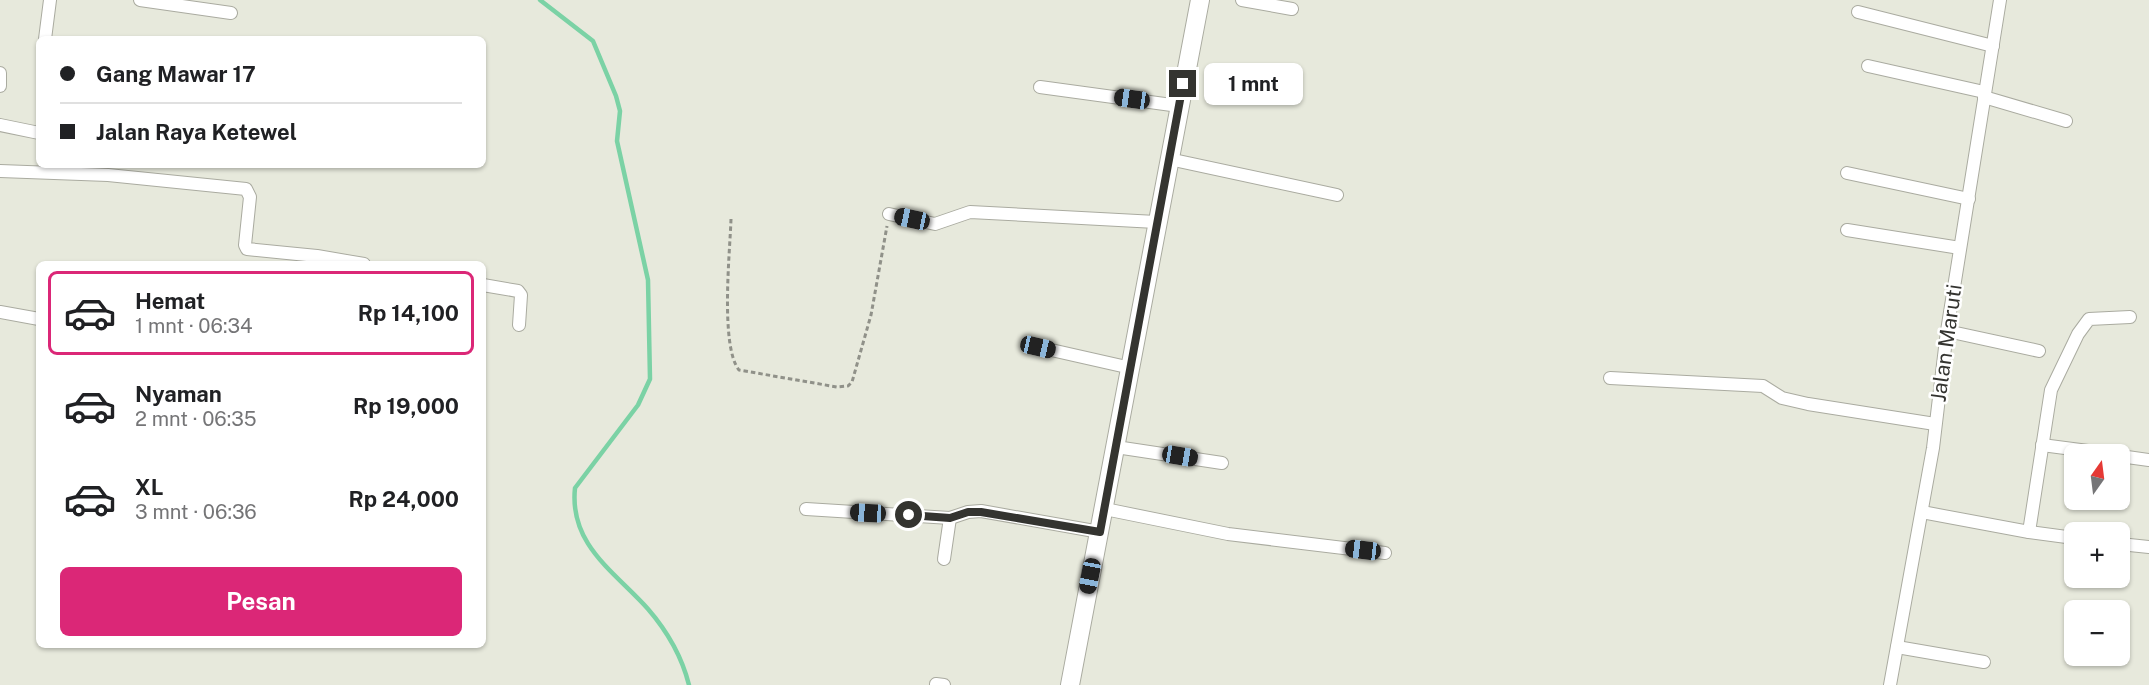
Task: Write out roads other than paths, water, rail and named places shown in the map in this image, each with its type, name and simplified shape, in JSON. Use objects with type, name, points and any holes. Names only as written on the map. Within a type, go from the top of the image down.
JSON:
[{"type":"main road","points":[[1070,685],[1105,509],[1179,106],[1195,0]]},
{"type":"street","points":[[45,36],[50,0]]},
{"type":"street","points":[[140,0],[231,13]]},
{"type":"street","points":[[1242,0],[1292,9]]},
{"type":"street","name":"Jalan Maruti","points":[[1890,685],[1922,512],[1947,331],[2000,0]]},
{"type":"street","points":[[1858,12],[1993,46]]},
{"type":"street","points":[[1868,66],[1984,95],[2066,122]]},
{"type":"street","points":[[0,73],[0,86]]},
{"type":"street","points":[[1040,87],[1179,106]]},
{"type":"street","points":[[0,125],[36,132]]},
{"type":"street","points":[[1168,159],[1337,195]]},
{"type":"street","points":[[0,171],[108,176],[246,189],[250,197],[245,246],[247,249],[346,261]]},
{"type":"street","points":[[1846,173],[1969,199]]},
{"type":"street","points":[[889,214],[935,224],[970,212],[1156,222]]},
{"type":"street","points":[[1847,230],[1960,248]]},
{"type":"street","points":[[486,286],[518,291],[521,294],[519,325]]},
{"type":"street","points":[[0,312],[36,318]]},
{"type":"street","points":[[2029,532],[2051,390],[2086,321],[2093,317],[2130,317]]},
{"type":"street","points":[[1947,331],[2039,351]]},
{"type":"street","points":[[1038,347],[1131,368]]},
{"type":"street","points":[[1610,378],[1763,386],[1782,398],[1808,404],[1935,424]]},
{"type":"street","points":[[2042,445],[2064,448]]},
{"type":"street","points":[[1116,447],[1222,463]]},
{"type":"street","points":[[2130,457],[2149,459]]},
{"type":"street","points":[[806,509],[950,518],[968,512],[981,512],[1100,532]]},
{"type":"street","points":[[1105,509],[1228,534],[1385,553]]},
{"type":"street","points":[[1922,512],[2064,537]]},
{"type":"street","points":[[944,559],[950,518]]},
{"type":"street","points":[[2130,545],[2149,547]]},
{"type":"street","points":[[1897,647],[1984,662]]},
{"type":"waterway","points":[[540,0],[593,41],[616,96],[620,111],[617,141],[648,280],[650,379],[638,405],[575,488],[575,508],[579,526],[597,556],[648,609],[667,635],[678,654],[689,685]]}]
